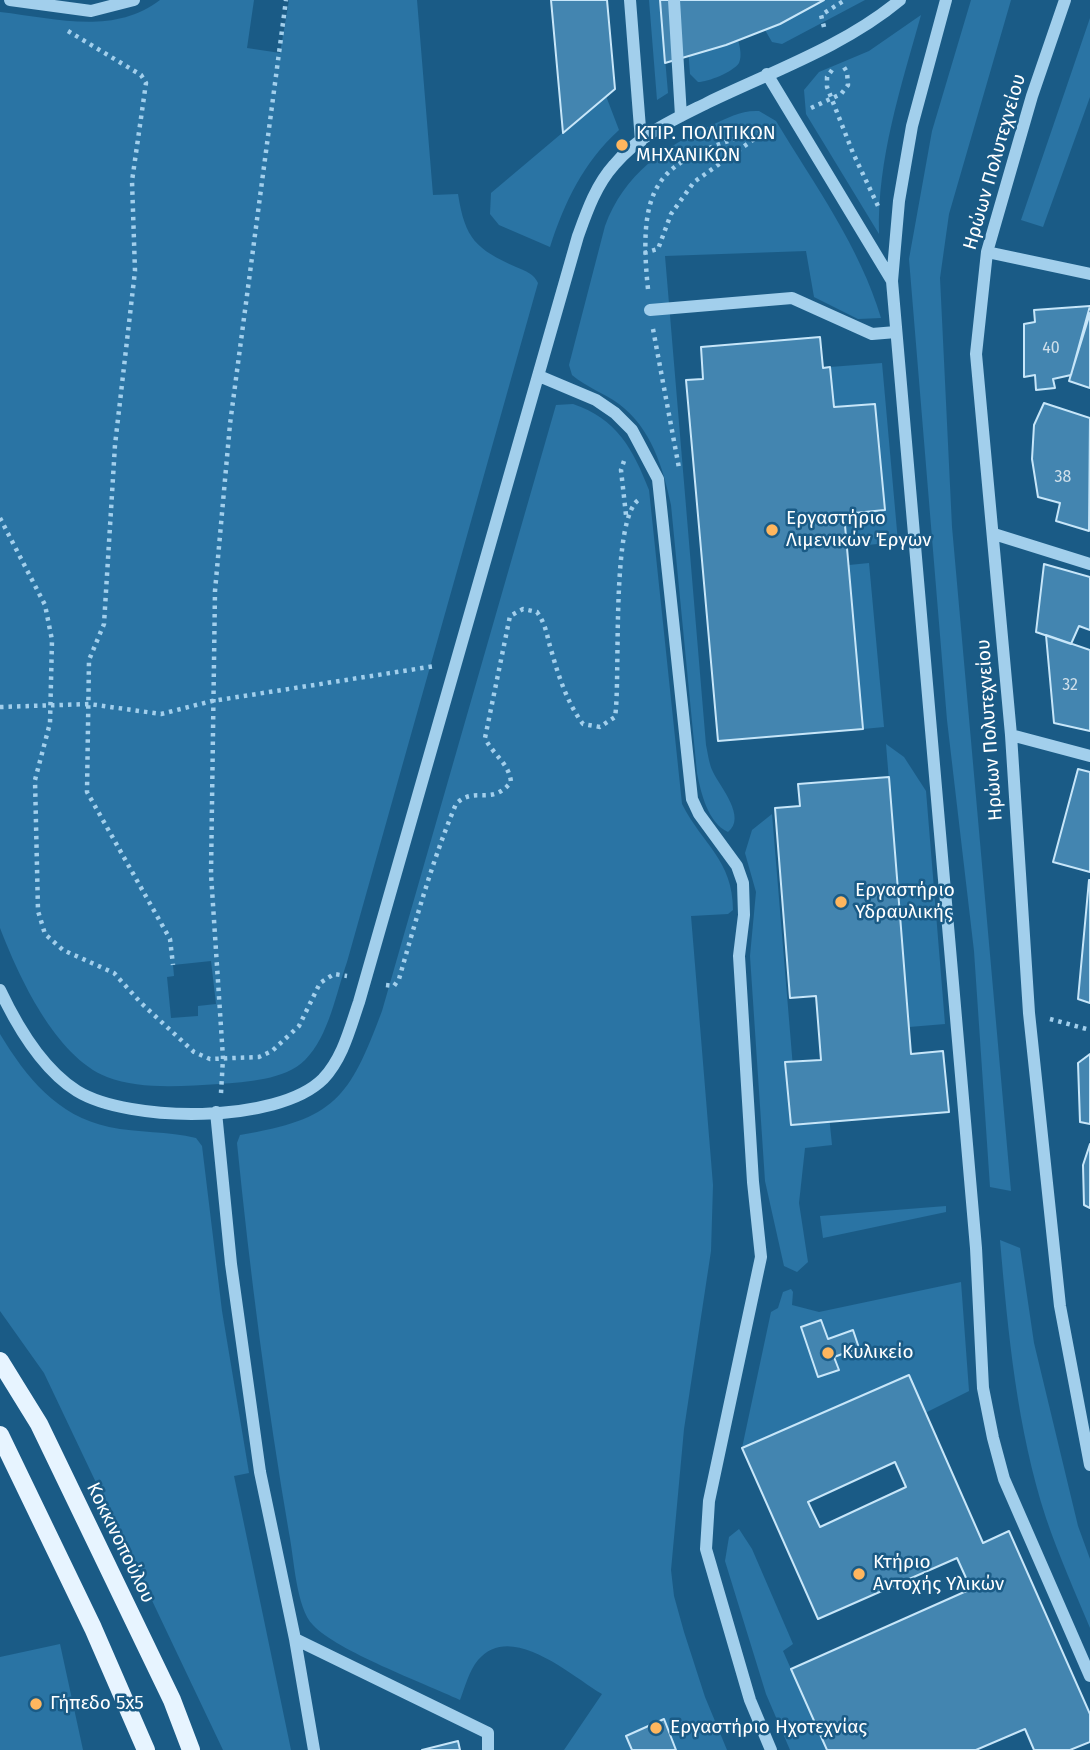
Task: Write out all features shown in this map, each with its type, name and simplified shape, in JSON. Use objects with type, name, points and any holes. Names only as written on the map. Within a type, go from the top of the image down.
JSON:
[{"type":"main road","name":"Κοκκινοπούλου","points":[[0,1361],[39,1424],[172,1700],[191,1750]]},
{"type":"main road","points":[[0,1435],[93,1628],[146,1750]]},
{"type":"street","points":[[10,0],[91,11],[134,0]]},
{"type":"street","points":[[629,0],[640,141]]},
{"type":"street","points":[[674,0],[681,116]]},
{"type":"street","points":[[0,990],[45,1063],[76,1090],[115,1107],[216,1112],[270,1105],[290,1099],[315,1086],[331,1069],[342,1049],[365,980],[592,201],[613,165],[640,141],[681,116],[847,35],[900,0]]},
{"type":"street","points":[[946,0],[912,126],[892,281],[976,1248],[983,1388],[1004,1479],[1090,1676]]},
{"type":"street","name":"Ηρώων Πολυτεχνείου","points":[[1065,0],[1032,96],[987,252],[976,354],[1011,735],[1029,1013],[1060,1306],[1090,1465]]},
{"type":"street","points":[[767,74],[892,281]]},
{"type":"street","points":[[987,252],[1090,274]]},
{"type":"street","points":[[650,310],[792,298],[872,334],[896,332]]},
{"type":"street","points":[[539,376],[596,400],[615,413],[632,430],[658,479],[692,799],[699,814],[737,866],[743,883],[744,915],[739,956],[753,1182],[761,1257],[709,1501],[706,1549],[750,1700],[772,1750]]},
{"type":"street","points":[[994,534],[1090,564]]},
{"type":"street","points":[[1011,735],[1090,756]]},
{"type":"street","points":[[216,1112],[231,1264],[260,1472],[295,1639],[314,1750]]},
{"type":"street","points":[[295,1639],[488,1733],[488,1750]]},
{"type":"path","points":[[216,1112],[222,1089],[223,1058],[211,874],[215,591],[230,424],[286,0]]},
{"type":"path","points":[[55,27],[66,30],[141,75],[146,83],[132,181],[135,271],[115,445],[104,624],[89,660],[88,792],[170,939],[173,965]]},
{"type":"path","points":[[831,98],[841,94],[848,85],[847,72],[842,64],[827,77],[831,98],[872,198],[897,228]]},
{"type":"path","points":[[644,253],[658,249],[671,214],[694,182],[774,126],[706,147],[674,166],[661,181],[647,213],[644,253],[650,310],[671,430]]},
{"type":"path","points":[[0,518],[48,616],[52,640],[50,723],[35,780],[38,911],[45,934],[63,950],[114,973],[194,1052],[210,1059],[259,1057],[272,1051],[299,1027],[320,983],[334,974],[394,986],[399,979],[434,857],[447,834],[456,804],[473,794],[492,797],[502,793],[511,782],[509,768],[490,750],[485,738],[510,616],[523,609],[537,612],[545,624],[551,652],[573,710],[583,724],[600,727],[615,717],[619,582],[627,522]]},
{"type":"path","points":[[0,707],[89,704],[161,714],[212,701],[456,662]]},
{"type":"path","points":[[1029,1013],[1090,1030]]},
{"type":"shaded area","points":[[160,0],[254,0],[247,48],[280,53],[289,0],[417,0],[433,195],[458,194],[464,222],[475,241],[502,261],[529,273],[538,283],[331,1014],[313,1050],[297,1067],[276,1076],[253,1081],[177,1086],[134,1084],[107,1077],[88,1067],[55,1034],[41,1013],[17,969],[0,928],[0,12],[83,22],[123,18]],"holes":[[[211,961],[216,1004],[198,1006],[198,1016],[171,1018],[167,977],[174,976],[173,965]]]},
{"type":"shaded area","points":[[649,0],[660,0],[668,93],[657,100]]},
{"type":"shaded area","points":[[824,0],[865,0],[782,44],[772,42],[765,30]]},
{"type":"shaded area","points":[[971,0],[1011,0],[949,214],[940,278],[952,527],[1011,1191],[990,1187],[974,951],[947,720],[909,259],[932,131]]},
{"type":"shaded area","points":[[921,15],[886,151],[879,206],[879,234],[806,114],[804,90],[819,72],[869,51]]},
{"type":"shaded area","points":[[1090,18],[1090,97],[1043,227],[1021,220]]},
{"type":"shaded area","points":[[706,26],[712,50],[738,40],[740,57],[739,63],[726,73],[698,82],[690,74],[687,33]]},
{"type":"shaded area","points":[[606,96],[619,130],[585,169],[562,214],[550,247],[499,225],[490,214],[491,193]]},
{"type":"shaded area","points":[[759,111],[776,121],[835,216],[861,266],[881,318],[858,319],[814,297],[806,251],[665,256],[706,745],[712,769],[733,810],[735,818],[728,832],[710,815],[697,773],[671,505],[664,477],[654,449],[640,425],[619,404],[572,375],[569,365],[605,226],[623,191],[648,164],[678,143],[735,115]]},
{"type":"shaded area","points":[[882,363],[898,542],[847,547],[844,514],[885,510],[875,404],[834,407],[830,367]]},
{"type":"shaded area","points":[[573,404],[601,418],[622,437],[637,461],[649,490],[682,804],[722,865],[732,893],[733,910],[728,914],[691,916],[713,1185],[711,1251],[684,1429],[671,1570],[674,1596],[684,1632],[705,1697],[727,1750],[564,1750],[602,1694],[540,1655],[507,1646],[491,1649],[475,1664],[460,1700],[361,1656],[313,1625],[303,1607],[296,1582],[266,1387],[248,1241],[237,1143],[240,1135],[272,1129],[318,1112],[348,1085],[370,1041],[382,1011],[556,405]]},
{"type":"shaded area","points":[[869,563],[884,727],[863,729],[849,565]]},
{"type":"shaded area","points":[[886,744],[904,757],[926,791],[945,1024],[909,1027]]},
{"type":"shaded area","points":[[772,814],[795,1092],[827,1096],[832,1145],[805,1148],[799,1203],[808,1262],[797,1272],[784,1266],[765,1181],[750,956],[756,892],[745,853],[752,830]]},
{"type":"shaded area","points":[[0,1034],[32,1079],[74,1114],[109,1127],[196,1138],[202,1146],[222,1311],[249,1473],[234,1476],[291,1750],[223,1750],[44,1373],[0,1311]]},
{"type":"shaded area","points":[[946,1206],[946,1212],[823,1238],[820,1216]]},
{"type":"shaded area","points":[[1000,1240],[1020,1248],[1034,1343],[1078,1526],[1090,1559],[1090,1628],[1046,1518],[1028,1450],[1010,1345]]},
{"type":"shaded area","points":[[961,1282],[969,1391],[925,1413],[742,1448],[771,1312],[778,1308],[783,1292],[791,1289],[792,1305],[819,1312]]},
{"type":"shaded area","points":[[739,1529],[752,1549],[793,1644],[783,1651],[827,1750],[790,1750],[766,1694],[725,1561],[729,1537]]},
{"type":"shaded area","name":"Γήπεδο 5x5","points":[[60,1644],[83,1750],[0,1750],[0,1657]]},
{"type":"building","points":[[551,0],[607,0],[615,89],[563,133]]},
{"type":"building","points":[[660,0],[824,0],[780,24],[726,45],[665,63]]},
{"type":"building","points":[[1090,306],[1071,375],[1053,379],[1055,388],[1036,390],[1035,375],[1024,377],[1024,324],[1035,322],[1034,310]]},
{"type":"building","points":[[1090,313],[1090,388],[1069,381]]},
{"type":"building","name":"Εργαστήριο Λιμενικών Έργων","points":[[820,337],[823,368],[830,367],[834,407],[875,404],[885,510],[844,514],[863,729],[718,741],[686,380],[703,379],[701,347]]},
{"type":"building","points":[[1044,403],[1090,418],[1089,531],[1056,521],[1060,503],[1038,497],[1032,459],[1034,425]]},
{"type":"building","points":[[1044,564],[1090,577],[1090,630],[1079,626],[1071,644],[1036,632]]},
{"type":"building","points":[[1046,635],[1090,650],[1090,731],[1054,723]]},
{"type":"building","points":[[1078,769],[1090,772],[1090,872],[1053,862]]},
{"type":"building","name":"Εργαστήριο Υδραυλικής","points":[[889,777],[911,1054],[943,1051],[949,1112],[791,1125],[785,1062],[821,1060],[816,996],[790,998],[775,808],[800,806],[798,784]]},
{"type":"building","points":[[1090,880],[1090,1003],[1078,999]]},
{"type":"building","points":[[1090,1054],[1090,1124],[1080,1122],[1078,1063]]},
{"type":"building","points":[[1090,1144],[1090,1208],[1084,1205],[1083,1165]]},
{"type":"building","name":"Κυλικείο","points":[[821,1320],[828,1339],[853,1330],[859,1348],[834,1357],[839,1370],[818,1377],[801,1327]]},
{"type":"building","name":"Κτήριο Αντοχής Υλικών","points":[[909,1375],[983,1543],[1009,1531],[1090,1714],[1090,1742],[1070,1750],[1034,1750],[1025,1729],[976,1750],[827,1750],[791,1669],[971,1589],[957,1558],[818,1619],[742,1448]],"holes":[[[895,1462],[906,1487],[820,1527],[808,1502]]]},
{"type":"building","name":"Εργαστήριο Ηχοτεχνίας","points":[[664,1719],[676,1750],[632,1750],[626,1736]]},
{"type":"building","points":[[458,1741],[460,1750],[422,1750]]},
{"type":"place","name":"ΚΤΙΡ. ΠΟΛΙΤΙΚΩΝ ΜΗΧΑΝΙΚΩΝ","points":[[622,145]]},
{"type":"place","name":"Εργαστήριο Λιμενικών Έργων","points":[[772,530]]},
{"type":"place","name":"Εργαστήριο Υδραυλικής","points":[[841,902]]},
{"type":"place","name":"Κυλικείο","points":[[828,1353]]},
{"type":"place","name":"Κτήριο Αντοχής Υλικών","points":[[859,1574]]},
{"type":"place","name":"Γήπεδο 5x5","points":[[36,1704]]},
{"type":"place","name":"Εργαστήριο Ηχοτεχνίας","points":[[656,1728]]}]
